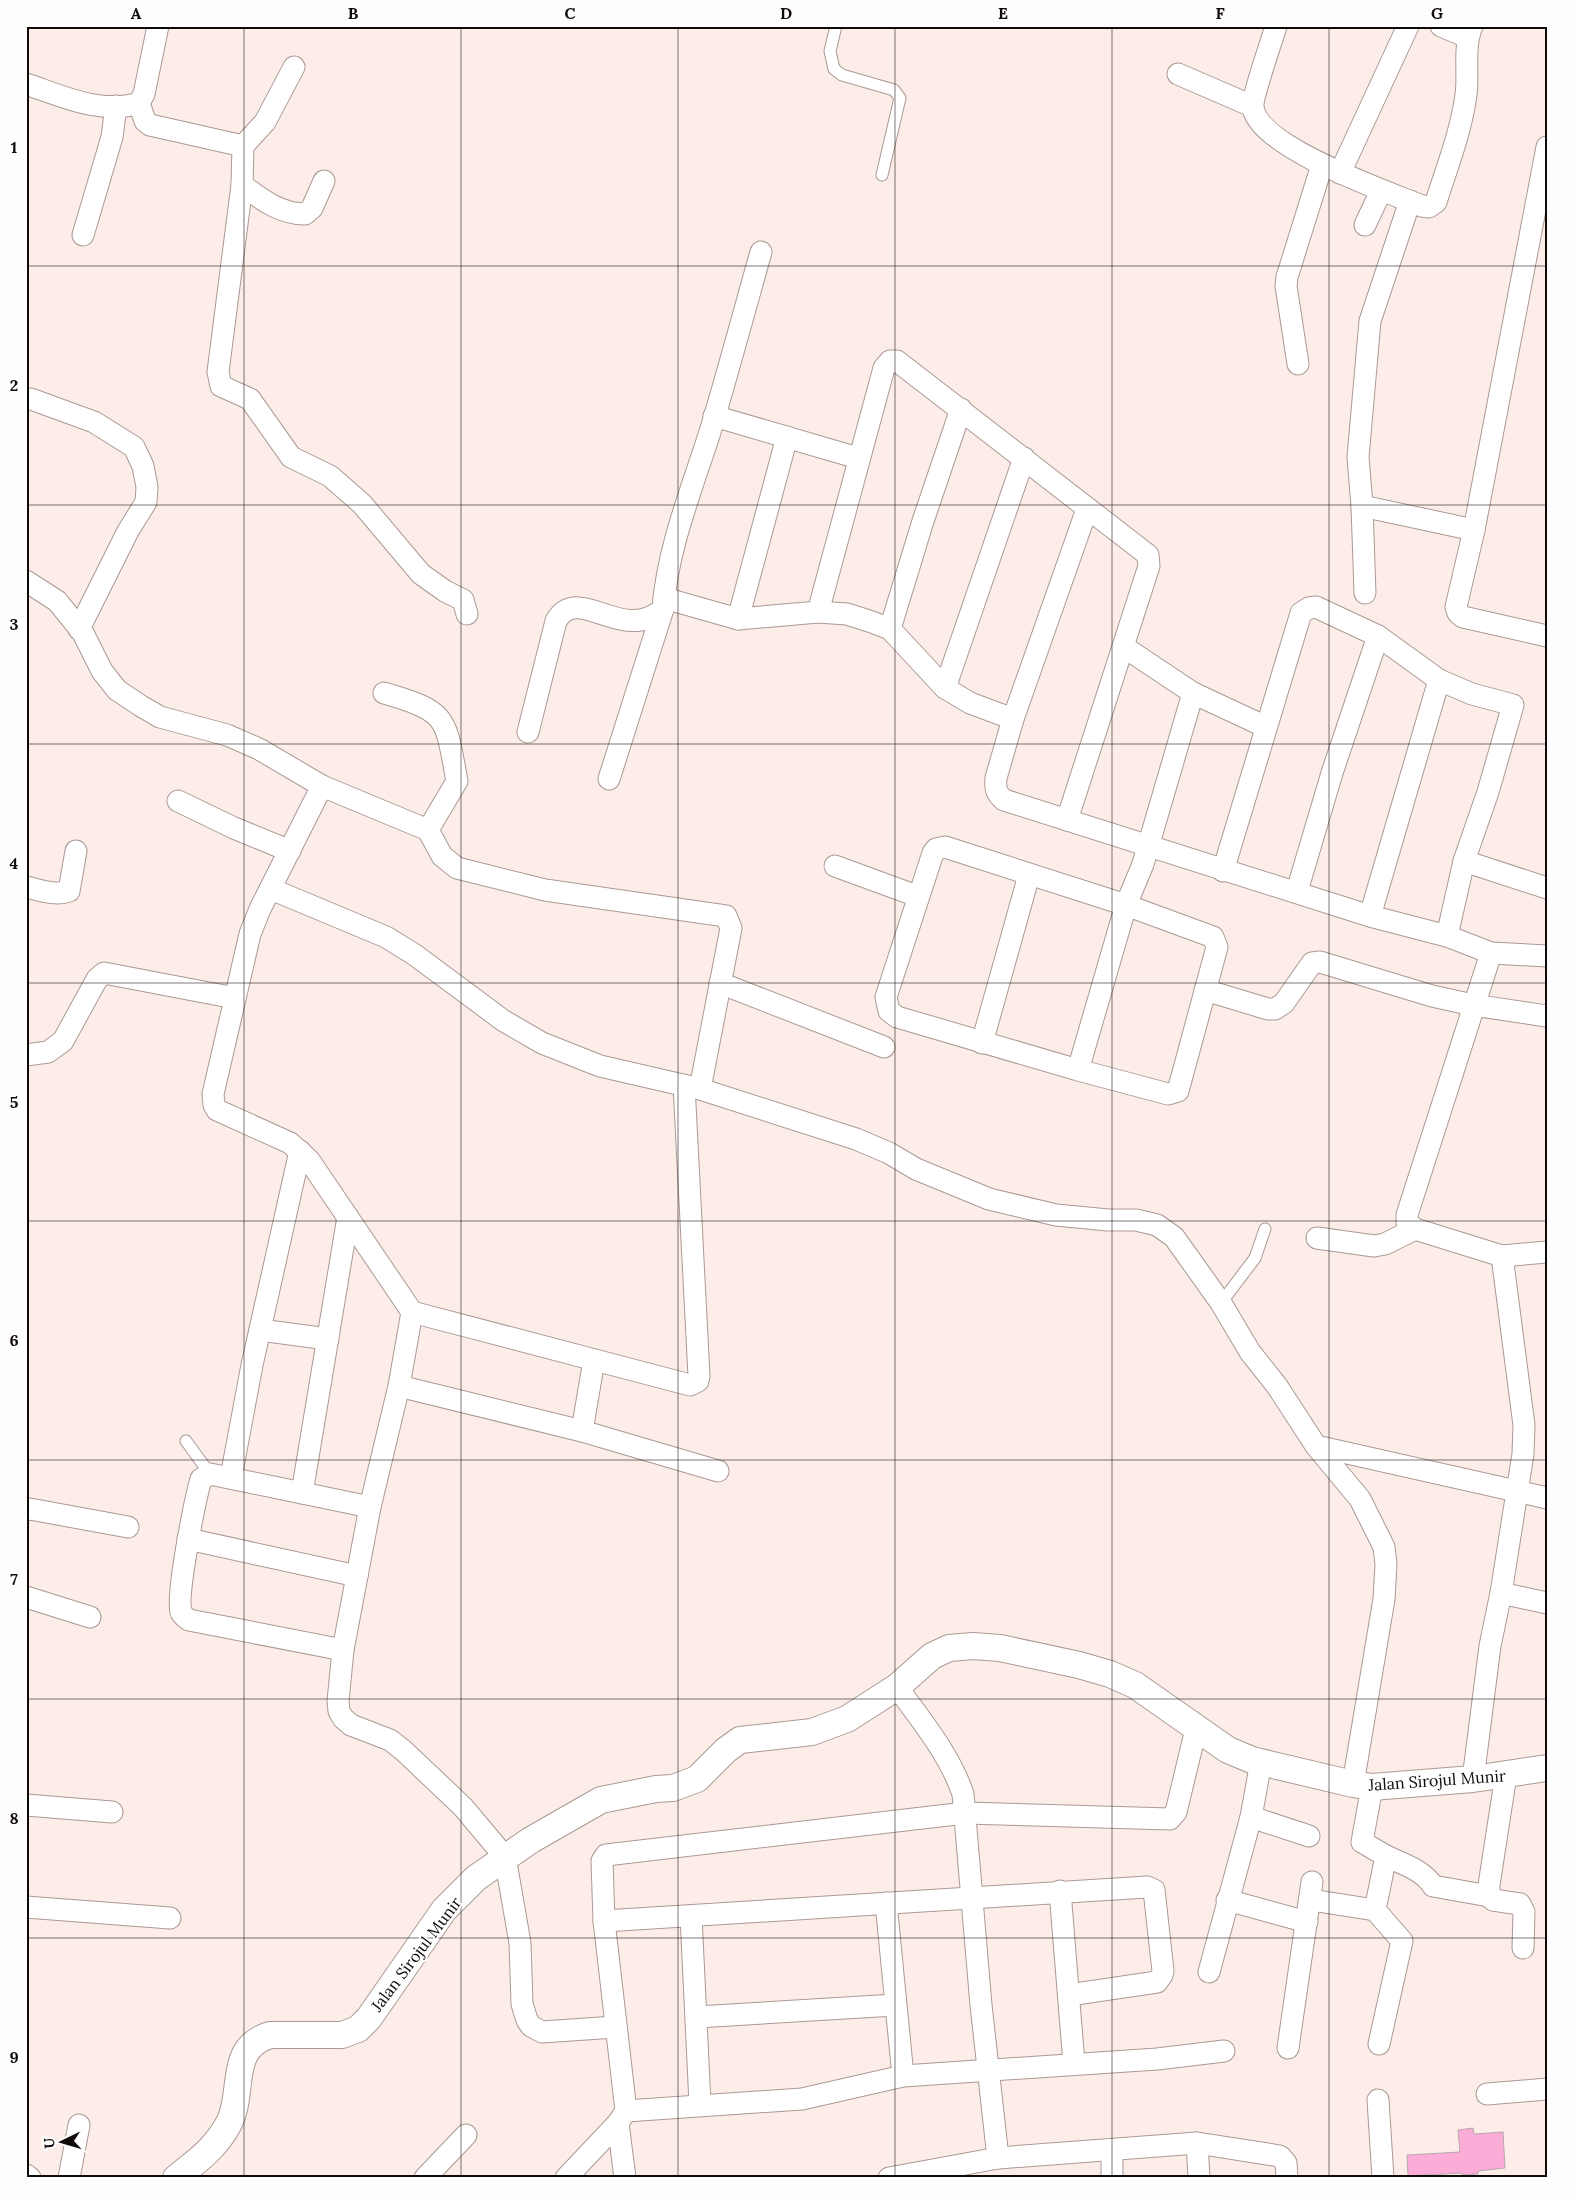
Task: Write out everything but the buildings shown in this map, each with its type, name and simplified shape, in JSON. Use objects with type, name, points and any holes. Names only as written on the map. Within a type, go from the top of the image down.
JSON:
[{"type":"street","points":[[26,84],[94,106],[129,106],[139,103],[144,94],[158,26]]},
{"type":"street","points":[[1276,26],[1252,106],[1257,120],[1269,132],[1331,169],[1381,191],[1429,207],[1436,202],[1460,126],[1466,93],[1470,32],[1442,26]]},
{"type":"street","points":[[1298,364],[1286,286],[1287,277],[1331,169],[1408,26]]},
{"type":"street","points":[[294,67],[265,122],[242,146],[242,186],[218,372],[221,386],[250,400],[291,457],[330,476],[362,504],[421,574],[445,591],[463,600],[466,614]]},
{"type":"street","points":[[1178,74],[1252,106]]},
{"type":"street","points":[[139,103],[145,121],[150,125],[242,146]]},
{"type":"street","points":[[82,235],[112,137],[116,106]]},
{"type":"street","points":[[1547,147],[1540,230],[1456,607],[1458,613],[1462,616],[1547,636]]},
{"type":"street","points":[[242,186],[268,204],[285,212],[304,214],[312,208],[324,181]]},
{"type":"street","points":[[1365,225],[1381,191]]},
{"type":"street","points":[[1365,593],[1358,457],[1370,320],[1410,201]]},
{"type":"street","points":[[609,779],[663,603],[672,555],[714,416],[760,252]]},
{"type":"street","points":[[818,612],[858,458],[884,368],[890,361],[897,361],[1024,458],[1087,509],[1143,550],[1150,560],[1124,647],[1091,742],[1067,820]]},
{"type":"street","points":[[31,399],[94,422],[134,448],[143,466],[146,480],[146,502],[128,531],[80,628]]},
{"type":"street","points":[[890,629],[922,522],[961,409]]},
{"type":"street","points":[[714,416],[858,458]]},
{"type":"street","points":[[738,619],[787,437]]},
{"type":"street","points":[[945,688],[1024,458]]},
{"type":"street","points":[[1362,506],[1474,530]]},
{"type":"street","points":[[1087,509],[1013,719],[996,778],[995,787],[997,794],[1004,800],[1067,820],[1145,854],[1223,871],[1297,891],[1370,916],[1447,936],[1491,953],[1547,956]]},
{"type":"street","points":[[26,581],[57,601],[80,628],[91,646],[102,671],[117,690],[141,706],[160,717],[228,735],[259,749],[322,786],[428,830],[442,856],[457,868],[545,890],[726,916],[731,928],[720,983],[692,1087],[700,1376],[698,1381],[690,1385],[412,1312],[309,1160],[290,1143],[217,1110],[214,1105],[213,1094],[250,934],[260,909],[322,786]]},
{"type":"street","points":[[663,603],[738,619],[818,612],[847,614],[890,629],[945,688],[970,703],[1013,719]]},
{"type":"street","points":[[528,732],[556,621],[560,614],[566,610],[581,607],[619,620],[634,622],[655,616],[663,603]]},
{"type":"street","points":[[1223,871],[1302,613],[1305,610],[1316,607],[1378,636],[1439,680],[1472,694],[1513,705],[1488,792],[1464,861],[1447,936]]},
{"type":"street","points":[[1297,891],[1332,772],[1378,636]]},
{"type":"street","points":[[1124,647],[1193,692],[1266,727]]},
{"type":"street","points":[[1370,916],[1439,680]]},
{"type":"street","points":[[1078,1070],[1126,905],[1145,854],[1193,692]]},
{"type":"street","points":[[384,693],[429,708],[439,716],[450,740],[457,781],[428,830]]},
{"type":"street","points":[[178,801],[234,828],[290,851]]},
{"type":"street","points":[[945,847],[1126,905],[1213,936],[1217,947],[1178,1091],[1168,1094],[982,1043],[897,1017],[889,1010],[886,997],[917,896],[933,853],[945,847]]},
{"type":"street","points":[[26,886],[62,893],[69,891],[76,851]]},
{"type":"street","points":[[1464,861],[1547,888]]},
{"type":"street","points":[[835,866],[917,896]]},
{"type":"street","points":[[982,1043],[1030,875]]},
{"type":"street","points":[[271,889],[386,938],[415,955],[504,1021],[542,1043],[600,1066],[692,1087],[856,1139],[888,1152],[916,1169],[989,1199],[1056,1215],[1108,1220],[1136,1220],[1157,1225],[1174,1237],[1221,1303],[1250,1352],[1277,1386],[1316,1446],[1360,1499],[1384,1547],[1386,1564],[1384,1599],[1362,1786],[1362,1842],[1416,1870],[1430,1880],[1433,1886],[1489,1896],[1493,1900],[1520,1904],[1524,1912],[1523,1948]]},
{"type":"street","points":[[1491,953],[1407,1214],[1408,1222],[1415,1229],[1502,1256],[1547,1252]]},
{"type":"street","points":[[1205,990],[1268,1009],[1275,1009],[1284,1003],[1312,963],[1320,962],[1432,996],[1475,999],[1547,1016]]},
{"type":"street","points":[[26,1055],[48,1052],[64,1041],[97,979],[104,973],[235,998]]},
{"type":"street","points":[[720,983],[884,1047]]},
{"type":"street","points":[[231,1477],[252,1364],[300,1151]]},
{"type":"street","points":[[302,1493],[348,1217]]},
{"type":"street","points":[[1317,1238],[1374,1246],[1386,1244],[1415,1229]]},
{"type":"street","points":[[1473,1779],[1490,1646],[1524,1454],[1524,1425],[1502,1256]]},
{"type":"street","points":[[412,1312],[399,1386],[370,1507],[343,1650],[338,1702],[342,1718],[351,1725],[397,1744],[463,1807],[506,1857],[520,1943],[522,2004],[526,2020],[531,2026],[542,2032],[615,2027]]},
{"type":"street","points":[[260,1330],[328,1339]]},
{"type":"street","points":[[582,1431],[594,1360]]},
{"type":"street","points":[[399,1386],[582,1431],[718,1472]]},
{"type":"street","points":[[1316,1446],[1547,1498]]},
{"type":"street","points":[[343,1650],[189,1620],[183,1615],[180,1604],[188,1539],[201,1479],[210,1474],[370,1507]]},
{"type":"street","points":[[26,1510],[30,1509],[128,1527]]},
{"type":"street","points":[[188,1539],[357,1576]]},
{"type":"street","points":[[1501,1592],[1547,1603]]},
{"type":"street","points":[[26,1597],[90,1617]]},
{"type":"street","name":"Jalan Sirojul Munir","points":[[176,2178],[218,2143],[230,2120],[242,2059],[248,2048],[258,2038],[270,2035],[342,2035],[358,2029],[369,2018],[444,1910],[476,1878],[506,1857],[601,1800],[656,1789],[673,1788],[698,1779],[726,1750],[740,1740],[765,1736],[797,1735],[824,1728],[846,1719],[897,1687],[932,1656],[949,1648],[973,1646],[1000,1648],[1079,1665],[1110,1674],[1143,1690],[1228,1750],[1261,1762],[1362,1786],[1473,1779],[1547,1768]]},
{"type":"street","points":[[897,1687],[934,1740],[958,1779],[963,1794],[988,2070],[998,2158]]},
{"type":"street","points":[[625,2178],[615,2027],[604,1921],[603,1857],[610,1853],[965,1813],[1170,1818],[1176,1812],[1196,1729]]},
{"type":"street","points":[[1209,1972],[1251,1817],[1261,1762]]},
{"type":"street","points":[[1489,1896],[1489,1885],[1506,1775]]},
{"type":"street","points":[[26,1805],[112,1812]]},
{"type":"street","points":[[1251,1817],[1309,1836]]},
{"type":"street","points":[[1375,1910],[1386,1856]]},
{"type":"street","points":[[604,1921],[1147,1886],[1154,1890],[1162,1961],[1162,1975],[1157,1982],[1069,1995]]},
{"type":"street","points":[[1060,1891],[1074,2064]]},
{"type":"street","points":[[1288,2048],[1311,1891],[1375,1910],[1402,1941],[1379,2044]]},
{"type":"street","points":[[1227,1900],[1307,1922]]},
{"type":"street","points":[[886,1902],[903,2076]]},
{"type":"street","points":[[26,1907],[170,1918]]},
{"type":"street","points":[[691,1916],[700,2104]]},
{"type":"street","points":[[697,2017],[895,2005]]},
{"type":"street","points":[[566,2178],[622,2117],[700,2104],[802,2099],[903,2076],[1157,2059],[1224,2051]]},
{"type":"street","points":[[1487,2094],[1547,2089]]},
{"type":"street","points":[[1378,2100],[1383,2178]]},
{"type":"street","points":[[69,2178],[79,2125]]},
{"type":"street","points":[[424,2178],[466,2135]]},
{"type":"street","points":[[889,2178],[998,2158],[1197,2143],[1280,2156],[1286,2163],[1287,2178]]},
{"type":"street","points":[[1197,2143],[1199,2178]]},
{"type":"street","points":[[1112,2150],[1112,2178]]},
{"type":"street","points":[[26,2175],[30,2178]]},
{"type":"lane","points":[[836,26],[830,52],[834,69],[842,75],[894,90],[900,98],[882,175]]},
{"type":"lane","points":[[1221,1303],[1255,1258],[1264,1229]]},
{"type":"lane","points":[[186,1441],[210,1474]]}]
